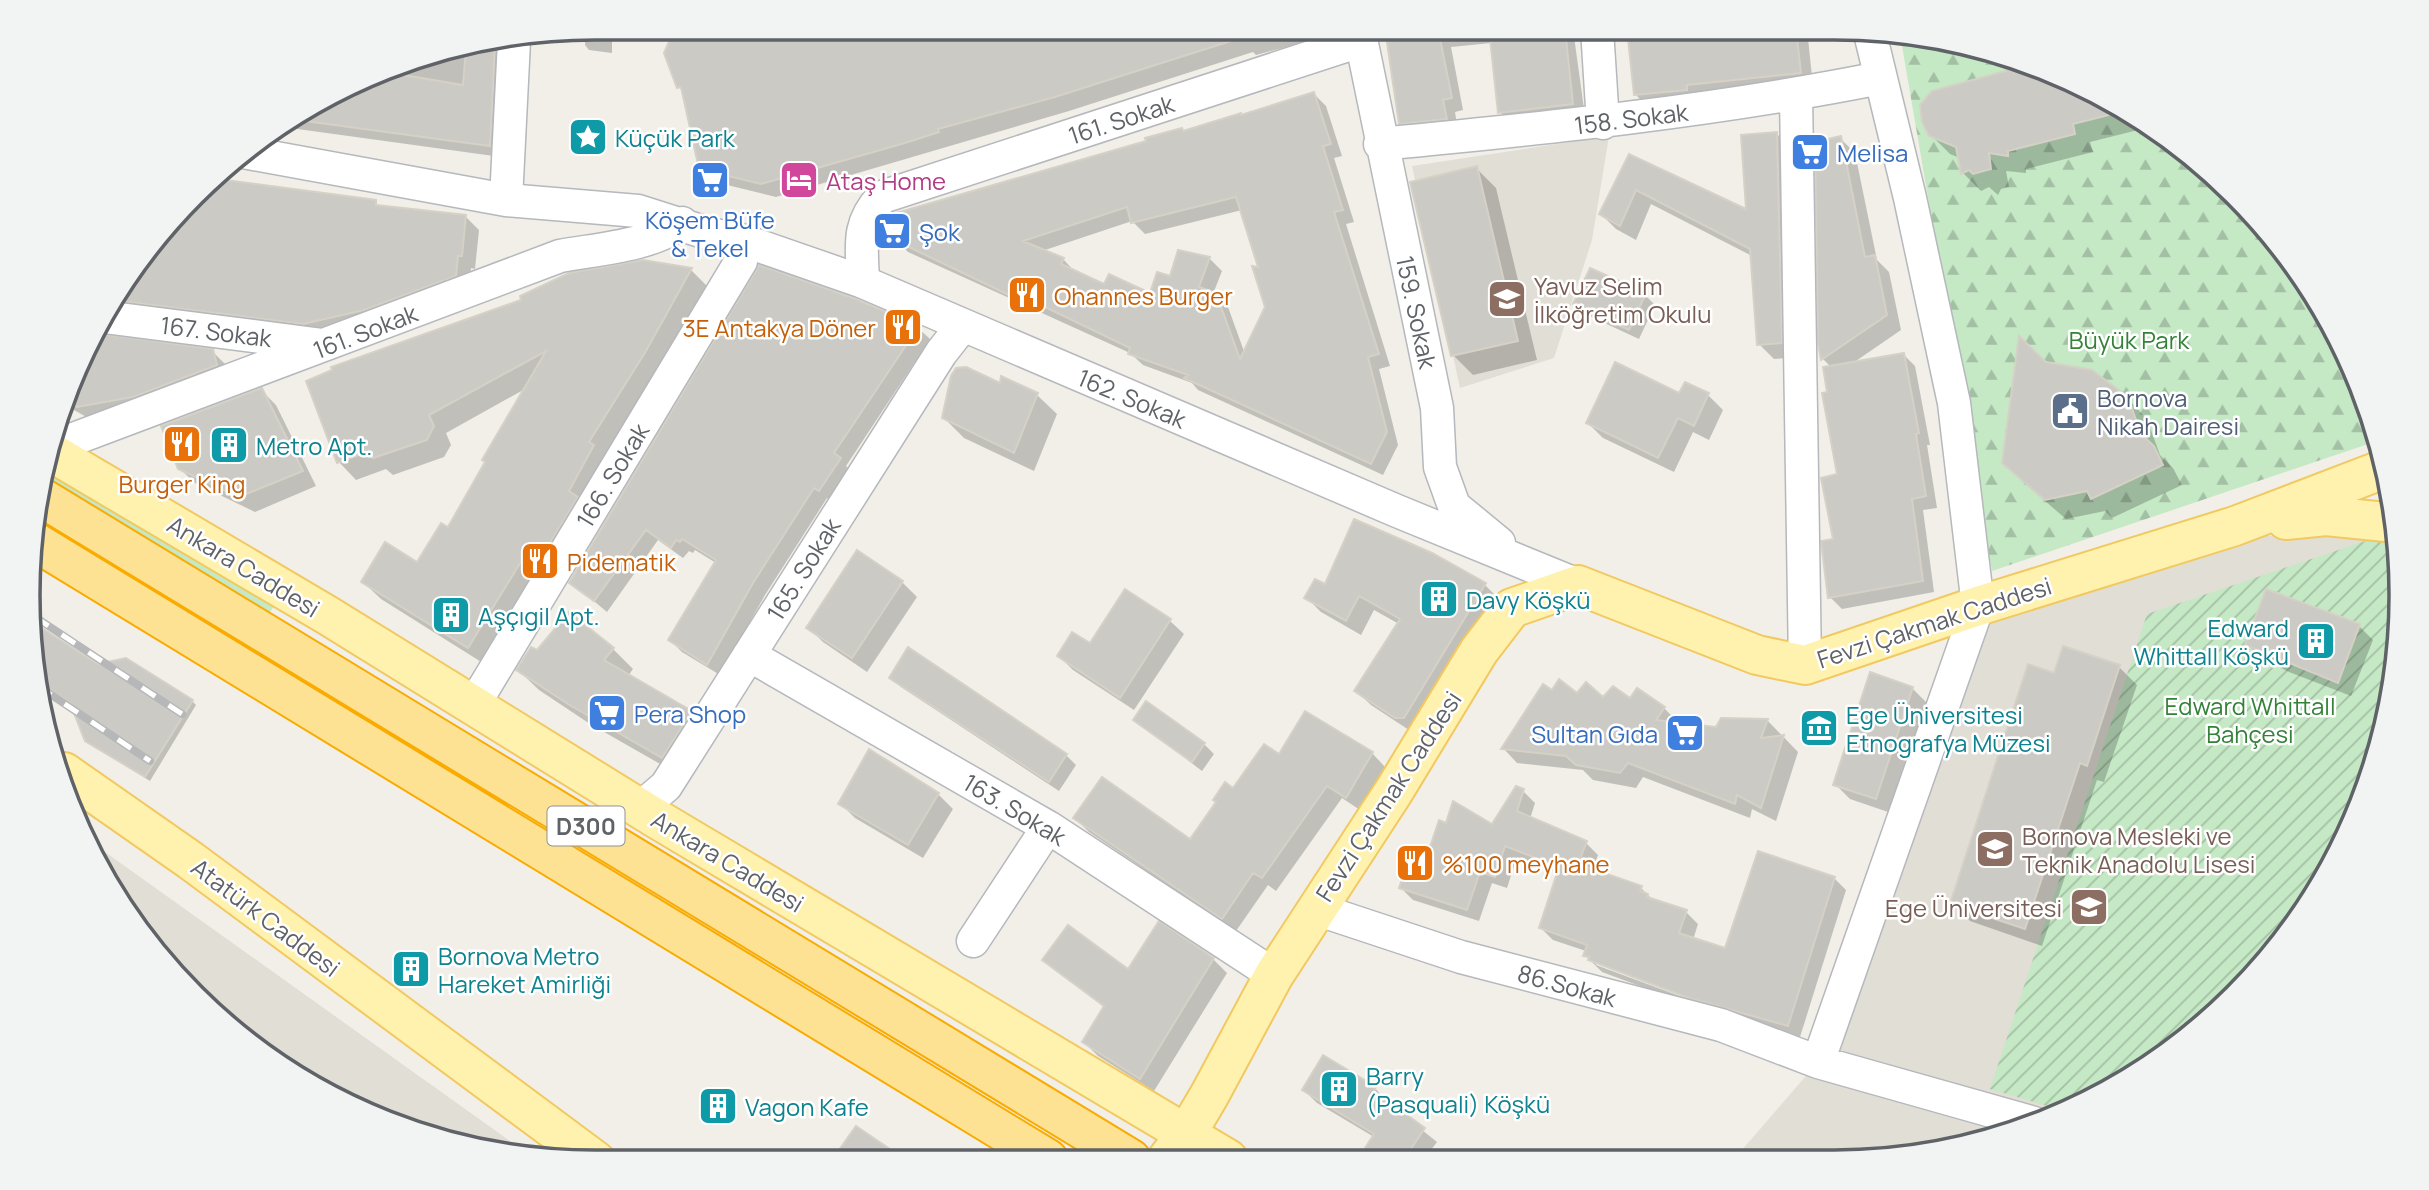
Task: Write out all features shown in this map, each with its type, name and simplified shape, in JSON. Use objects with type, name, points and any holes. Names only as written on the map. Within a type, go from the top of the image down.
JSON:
[{"type":"highway","name":"Ankara Caddesi","points":[[48,502],[1116,1150]]},
{"type":"highway","name":"D300","points":[[42,546],[1032,1150]]},
{"type":"main road","name":"Ankara Caddesi","points":[[58,455],[318,610],[639,808],[1180,1150]]},
{"type":"main road","name":"Fevzi Çakmak Caddesi","points":[[1180,1150],[1274,975],[1394,791],[1479,651],[1512,608],[1578,585],[1757,655],[1805,665],[1978,606],[2235,526],[2376,478]]},
{"type":"main road","points":[[2235,526],[2326,516],[2384,522]]},
{"type":"main road","name":"Atatürk Caddesi","points":[[71,777],[190,860],[580,1150]]},
{"type":"street","name":"161. Sokak","points":[[863,282],[863,226],[868,212],[882,197],[1345,40]]},
{"type":"street","name":"159. Sokak","points":[[1361,40],[1380,144],[1437,408],[1440,467],[1454,506],[1525,564]]},
{"type":"street","points":[[1598,40],[1603,123]]},
{"type":"street","points":[[1818,1062],[1978,606],[1954,403],[1910,198],[1872,41]]},
{"type":"street","points":[[506,200],[514,47]]},
{"type":"street","name":"158. Sokak","points":[[1380,144],[1603,123],[1796,94],[1880,78]]},
{"type":"street","points":[[1796,94],[1805,665]]},
{"type":"street","name":"162. Sokak","points":[[258,155],[506,200],[638,211],[710,234],[745,241],[863,282],[1578,585]]},
{"type":"street","name":"161. Sokak","points":[[61,446],[559,256],[629,243],[671,231],[682,223]]},
{"type":"street","name":"166. Sokak","points":[[473,706],[741,261],[745,241]]},
{"type":"street","name":"167. Sokak","points":[[115,318],[328,345]]},
{"type":"street","name":"165. Sokak","points":[[639,808],[666,786],[941,353],[963,325]]},
{"type":"street","name":"163. Sokak","points":[[749,655],[1048,827],[1274,975]]},
{"type":"street","points":[[973,941],[1048,827]]},
{"type":"street","name":"86.Sokak","points":[[1316,909],[1461,957],[1721,1025],[1818,1062],[2017,1118]]},
{"type":"shaded area","name":"Yavuz Selim İlköğretim Okulu","points":[[1609,136],[1592,240],[1554,358],[1460,388],[1412,166]]},
{"type":"shaded area","name":"Ege Üniversitesi","points":[[2378,534],[2389,595],[2388,631],[2378,703],[2370,739],[2347,807],[2332,840],[2295,903],[2251,961],[2200,1012],[2172,1035],[2111,1075],[2046,1108],[1978,1131],[1906,1145],[1870,1149],[1742,1150],[1818,1062],[1984,622],[2250,536]]},
{"type":"shaded area","points":[[103,850],[513,1143],[451,1131],[383,1108],[318,1075],[257,1035],[229,1012],[178,961],[134,903]]},
{"type":"green space","name":"Büyük Park","points":[[1902,45],[1978,59],[2046,82],[2079,97],[2142,134],[2200,178],[2251,229],[2295,287],[2332,350],[2347,383],[2368,444],[1992,571]]},
{"type":"green space","points":[[55,467],[276,603],[268,615],[52,481]]},
{"type":"green space","name":"Edward Whittall Bahçesi","points":[[2377,537],[2386,539],[2388,631],[2378,703],[2370,739],[2347,807],[2314,872],[2274,933],[2251,961],[2200,1012],[2142,1056],[2079,1093],[2049,1107],[1990,1089],[2147,614]]},
{"type":"building","points":[[670,40],[1234,40],[1055,97],[938,129],[939,132],[905,143],[761,184],[699,169],[681,87],[677,88],[664,53]]},
{"type":"building","points":[[1387,40],[1440,40],[1452,98],[1443,100],[1447,119],[1399,124]]},
{"type":"building","points":[[1490,40],[1566,40],[1573,104],[1498,113]]},
{"type":"building","points":[[1628,40],[1797,40],[1801,73],[1687,85],[1687,90],[1634,95]]},
{"type":"building","points":[[495,50],[490,146],[308,121],[350,97],[403,75],[463,85],[465,56]]},
{"type":"building","points":[[2005,68],[2046,82],[2110,115],[2073,124],[2075,134],[2008,151],[2008,156],[1989,153],[1991,169],[1973,174],[1969,170],[1961,174],[1956,147],[1929,136],[1922,122],[1920,105],[1932,91],[2006,71]]},
{"type":"building","points":[[1314,92],[1331,144],[1323,146],[1343,210],[1334,212],[1379,354],[1368,357],[1387,432],[1371,464],[1184,378],[1188,375],[1128,354],[1130,348],[1043,306],[1042,309],[1009,295],[894,240],[896,213],[1146,141],[1145,138],[1241,115]],"holes":[[[1236,197],[1258,267],[1252,266],[1265,307],[1240,359],[1216,293],[1199,287],[1210,257],[1178,250],[1170,276],[1157,272],[1150,293],[1109,274],[1104,284],[1061,264],[1064,258],[1023,241],[1127,207],[1131,223]]]},
{"type":"building","points":[[1777,132],[1782,343],[1757,345],[1750,249],[1636,190],[1620,226],[1599,214],[1629,154],[1746,209],[1741,135]]},
{"type":"building","points":[[1841,136],[1865,257],[1875,255],[1887,315],[1821,360],[1818,344],[1815,142]]},
{"type":"building","points":[[1477,166],[1518,341],[1451,356],[1410,182]]},
{"type":"building","points":[[227,180],[376,200],[376,205],[466,215],[462,256],[458,256],[456,276],[364,310],[303,324],[125,302],[178,229]]},
{"type":"building","points":[[643,260],[692,268],[646,351],[589,442],[594,445],[569,491],[578,497],[539,561],[527,552],[468,648],[361,582],[385,542],[417,562],[441,523],[448,527],[485,462],[482,460],[546,351],[429,415],[434,426],[427,440],[373,458],[367,452],[337,463],[306,381],[332,370],[331,367],[521,300],[520,296],[569,273]]},
{"type":"building","points":[[759,265],[856,299],[919,326],[834,453],[841,458],[819,491],[814,488],[753,583],[707,665],[668,640],[716,560],[682,539],[680,542],[676,540],[671,548],[646,530],[594,601],[569,583]]},
{"type":"building","points":[[1590,268],[1646,293],[1629,330],[1573,304]]},
{"type":"building","points":[[106,334],[213,349],[217,365],[133,397],[74,405],[82,383]]},
{"type":"building","name":"Bornova Nikah Dairesi","points":[[2019,336],[2046,362],[2092,370],[2128,397],[2141,434],[2154,446],[2163,465],[2091,499],[2087,491],[2045,500],[2002,463]]},
{"type":"building","points":[[1904,353],[1919,433],[1916,434],[1926,496],[1912,499],[1923,581],[1828,598],[1821,541],[1833,539],[1821,478],[1837,474],[1822,393],[1827,392],[1823,367]]},
{"type":"building","points":[[1615,362],[1679,393],[1685,382],[1709,393],[1694,426],[1678,418],[1658,458],[1586,423]]},
{"type":"building","points":[[966,367],[1000,383],[1001,376],[1038,393],[1014,453],[942,418],[951,376],[956,368]]},
{"type":"building","name":"Metro Apt.","points":[[262,388],[303,471],[239,497],[178,469],[161,426]]},
{"type":"building","points":[[1354,519],[1432,553],[1486,583],[1404,718],[1395,718],[1354,691],[1400,619],[1359,596],[1346,621],[1304,598],[1315,579],[1325,584]]},
{"type":"building","points":[[857,550],[903,581],[852,658],[806,628]]},
{"type":"building","points":[[1125,589],[1171,619],[1120,698],[1057,656],[1072,632],[1090,643]]},
{"type":"building","name":"Edward Whittall Köşkü","points":[[2266,589],[2360,624],[2338,683],[2245,645]]},
{"type":"building","points":[[569,612],[614,648],[604,660],[692,711],[662,758],[568,704],[516,670],[531,647],[537,650]]},
{"type":"building","points":[[41,627],[98,664],[126,658],[193,700],[145,777],[85,741],[70,703],[49,689]]},
{"type":"building","points":[[2063,646],[2120,665],[2087,766],[2080,763],[2025,929],[1950,904],[2028,664],[2054,673]]},
{"type":"building","points":[[908,647],[1067,754],[1049,782],[889,678]]},
{"type":"building","points":[[1870,672],[1913,687],[1876,799],[1833,785]]},
{"type":"building","points":[[1559,679],[1577,693],[1586,682],[1603,697],[1613,686],[1630,698],[1637,688],[1665,707],[1656,720],[1716,727],[1721,718],[1768,719],[1761,738],[1784,735],[1761,808],[1737,795],[1735,804],[1628,763],[1620,773],[1576,765],[1566,756],[1501,749],[1543,684],[1552,690]]},
{"type":"building","points":[[1146,701],[1205,743],[1192,762],[1133,720]]},
{"type":"building","points":[[1305,711],[1373,752],[1346,798],[1327,786],[1262,878],[1253,873],[1222,919],[1073,818],[1102,777],[1190,839],[1216,802],[1213,800],[1225,782],[1233,788],[1264,744],[1279,754]]},
{"type":"building","points":[[869,749],[939,793],[908,845],[838,804]]},
{"type":"building","points":[[1516,786],[1524,789],[1517,811],[1587,841],[1578,864],[1642,886],[1640,891],[1648,894],[1647,897],[1687,910],[1679,933],[1725,948],[1758,851],[1835,877],[1788,1026],[1689,998],[1588,960],[1589,957],[1583,956],[1587,945],[1539,928],[1559,867],[1505,846],[1495,877],[1480,872],[1467,910],[1399,888],[1411,853],[1426,859],[1439,820],[1446,823],[1453,801],[1492,824]]},
{"type":"building","points":[[1159,921],[1214,958],[1140,1079],[1082,1042],[1104,1006],[1042,960],[1068,925],[1128,969]]},
{"type":"building","points":[[1323,1055],[1376,1087],[1374,1091],[1425,1128],[1410,1150],[1364,1150],[1374,1134],[1302,1090]]},
{"type":"building","points":[[856,1126],[891,1150],[839,1150]]},
{"type":"railway","points":[[41,621],[182,714]]},
{"type":"railway","points":[[49,694],[150,761]]},
{"type":"place","name":"Küçük Park","points":[[588,137]]},
{"type":"place","name":"Melisa","points":[[1810,152]]},
{"type":"place","name":"Köşem Büfe & Tekel","points":[[710,180]]},
{"type":"place","name":"Ataş Home","points":[[799,180]]},
{"type":"place","name":"Şok","points":[[892,231]]},
{"type":"place","name":"Ohannes Burger","points":[[1027,295]]},
{"type":"place","name":"Yavuz Selim İlköğretim Okulu","points":[[1507,299]]},
{"type":"place","name":"3E Antakya Döner","points":[[903,327]]},
{"type":"place","name":"Bornova Nikah Dairesi","points":[[2070,411]]},
{"type":"place","name":"Burger King","points":[[182,444]]},
{"type":"place","name":"Metro Apt.","points":[[229,445]]},
{"type":"place","name":"Pidematik","points":[[540,561]]},
{"type":"place","name":"Davy Köşkü","points":[[1439,599]]},
{"type":"place","name":"Aşçıgil Apt.","points":[[451,615]]},
{"type":"place","name":"Edward Whittall Köşkü","points":[[2316,641]]},
{"type":"place","name":"Pera Shop","points":[[607,713]]},
{"type":"place","name":"Ege Üniversitesi Etnografya Müzesi","points":[[1819,728]]},
{"type":"place","name":"Sultan Gıda","points":[[1685,733]]},
{"type":"place","name":"Bornova Mesleki ve Teknik Anadolu Lisesi","points":[[1995,849]]},
{"type":"place","name":"%100 meyhane","points":[[1415,863]]},
{"type":"place","name":"Ege Üniversitesi","points":[[2089,907]]},
{"type":"place","name":"Bornova Metro Hareket Amirliği","points":[[411,969]]},
{"type":"place","name":"Barry (Pasquali) Köşkü","points":[[1339,1089]]},
{"type":"place","name":"Vagon Kafe","points":[[718,1106]]}]
